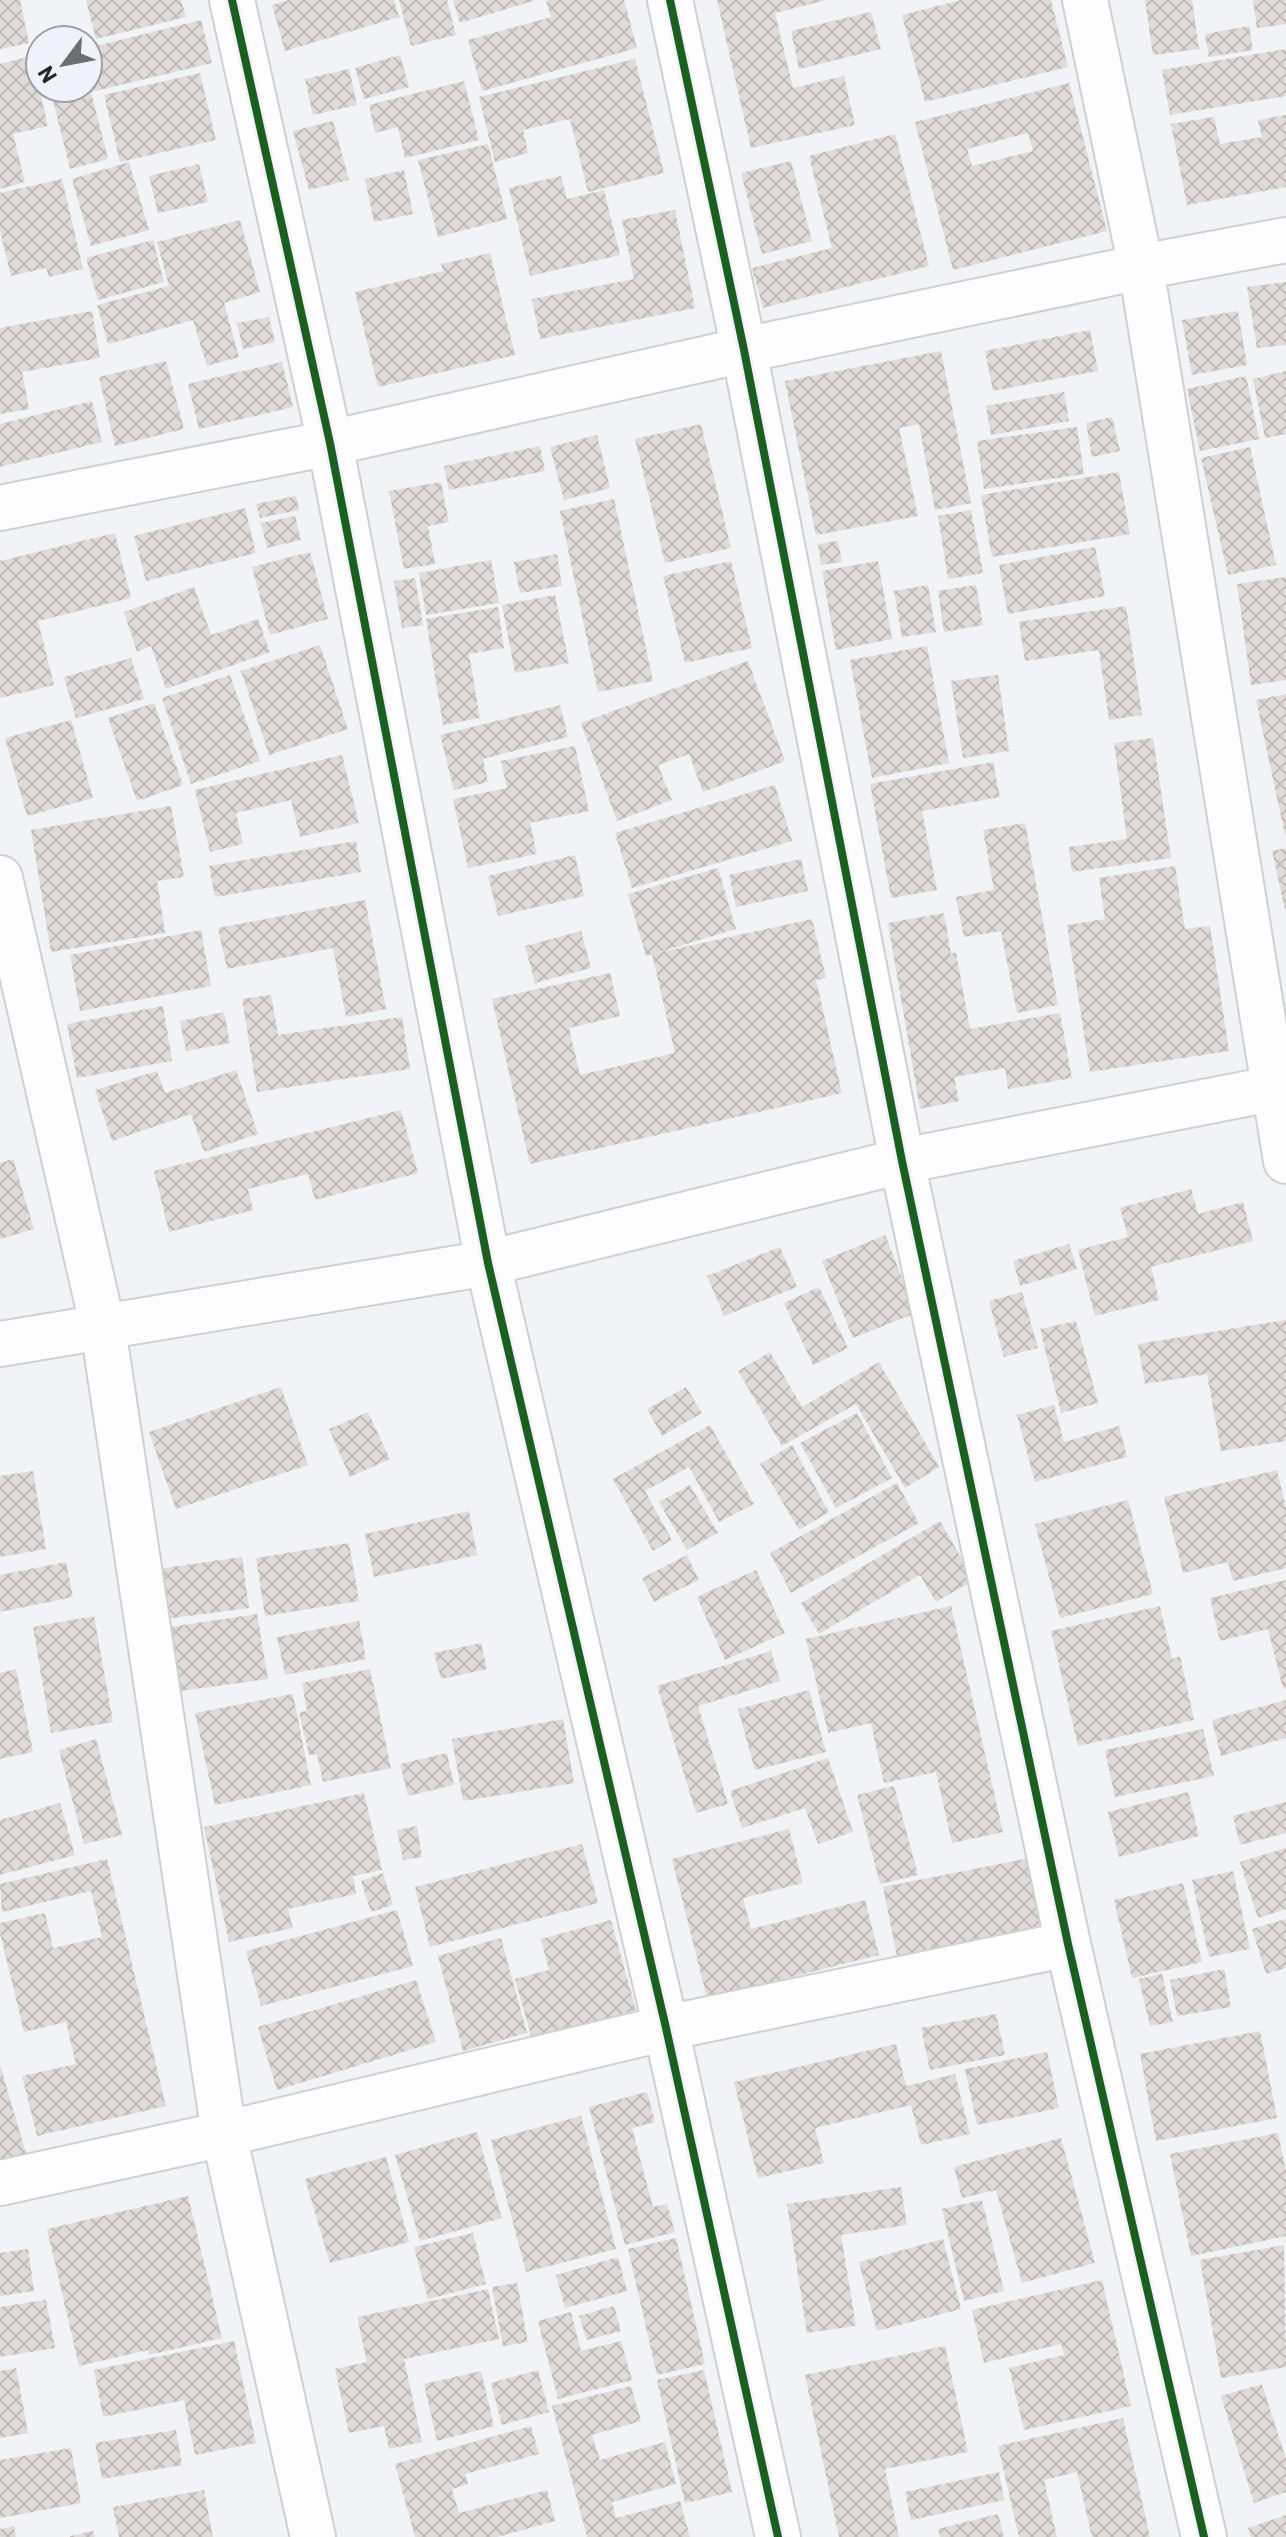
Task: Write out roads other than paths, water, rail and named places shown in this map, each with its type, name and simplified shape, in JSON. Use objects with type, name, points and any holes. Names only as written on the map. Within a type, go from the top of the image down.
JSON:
[{"type":"street","points":[[232,0],[330,443],[488,1263],[666,2028],[778,2537]]},
{"type":"street","points":[[670,0],[744,350],[902,1161],[1068,1944],[1204,2537]]},
{"type":"street","points":[[1085,0],[1141,267],[1279,1087],[1286,1161]]},
{"type":"street","points":[[0,508],[330,443],[744,350],[1286,240]]},
{"type":"street","points":[[0,878],[103,1328],[224,2134],[313,2537]]},
{"type":"street","points":[[0,1344],[488,1263],[902,1161],[1279,1087]]},
{"type":"street","points":[[0,2183],[224,2134],[666,2028],[1068,1944]]}]
